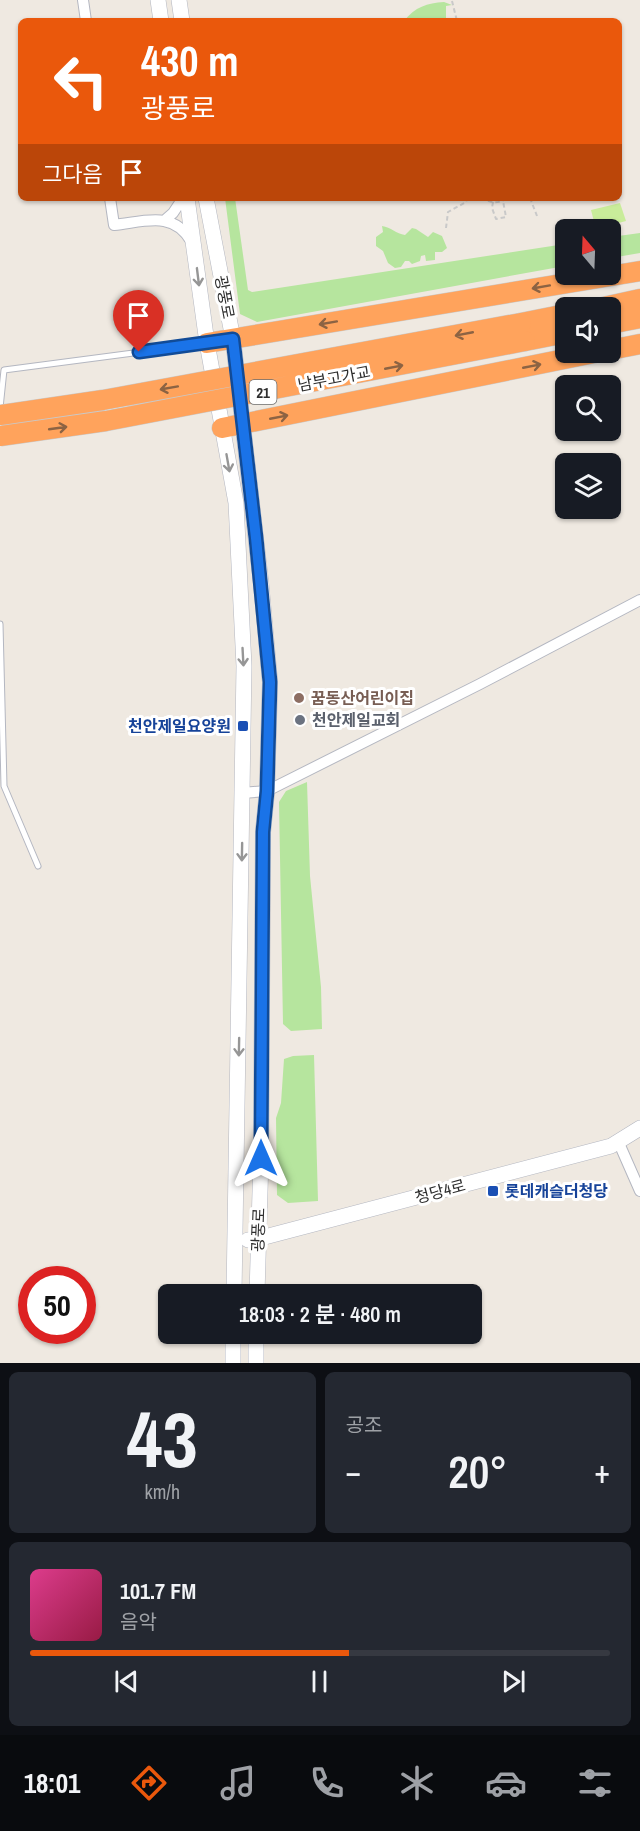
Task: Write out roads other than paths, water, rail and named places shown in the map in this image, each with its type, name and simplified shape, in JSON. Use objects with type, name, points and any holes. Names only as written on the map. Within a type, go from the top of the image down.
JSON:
[{"type":"highway","points":[[207,343],[640,271]]},
{"type":"highway","points":[[621,303],[640,299]]},
{"type":"highway","points":[[621,322],[640,318]]},
{"type":"highway","name":"21","points":[[523,332],[555,319]]},
{"type":"highway","name":"21","points":[[523,332],[555,333]]},
{"type":"highway","name":"남부고가교","points":[[0,415],[523,332]]},
{"type":"highway","name":"남부고가교","points":[[0,436],[106,421],[523,332]]},
{"type":"highway","points":[[621,348],[640,344]]},
{"type":"highway","points":[[222,428],[555,361]]},
{"type":"main road","points":[[158,0],[161,18]]},
{"type":"main road","points":[[179,0],[182,18]]},
{"type":"main road","name":"광풍로","points":[[186,201],[195,248],[207,343],[236,503],[244,666],[234,1284]]},
{"type":"main road","name":"광풍로","points":[[207,201],[233,339],[270,682],[267,791],[263,832],[261,1158],[257,1284]]},
{"type":"main road","name":"청당4로","points":[[236,1240],[257,1239],[611,1146],[640,1128]]},
{"type":"main road","points":[[233,1344],[233,1363]]},
{"type":"main road","points":[[256,1344],[256,1363]]},
{"type":"street","points":[[83,0],[86,18]]},
{"type":"street","points":[[110,201],[114,225],[165,220],[175,223],[183,230],[195,248]]},
{"type":"street","points":[[165,220],[183,201]]},
{"type":"street","points":[[242,794],[267,791],[480,684],[640,600]]},
{"type":"street","points":[[618,1141],[640,1191]]},
{"type":"lane","points":[[0,408],[4,370],[207,343]]},
{"type":"lane","points":[[0,624],[4,786],[38,866]]},
{"type":"place","name":"꿈동산어린이집","points":[[299,698]]},
{"type":"place","name":"천안제일교회","points":[[300,720]]},
{"type":"place","name":"천안제일요양원","points":[[243,726]]},
{"type":"place","name":"롯데캐슬더청당","points":[[493,1191]]}]
